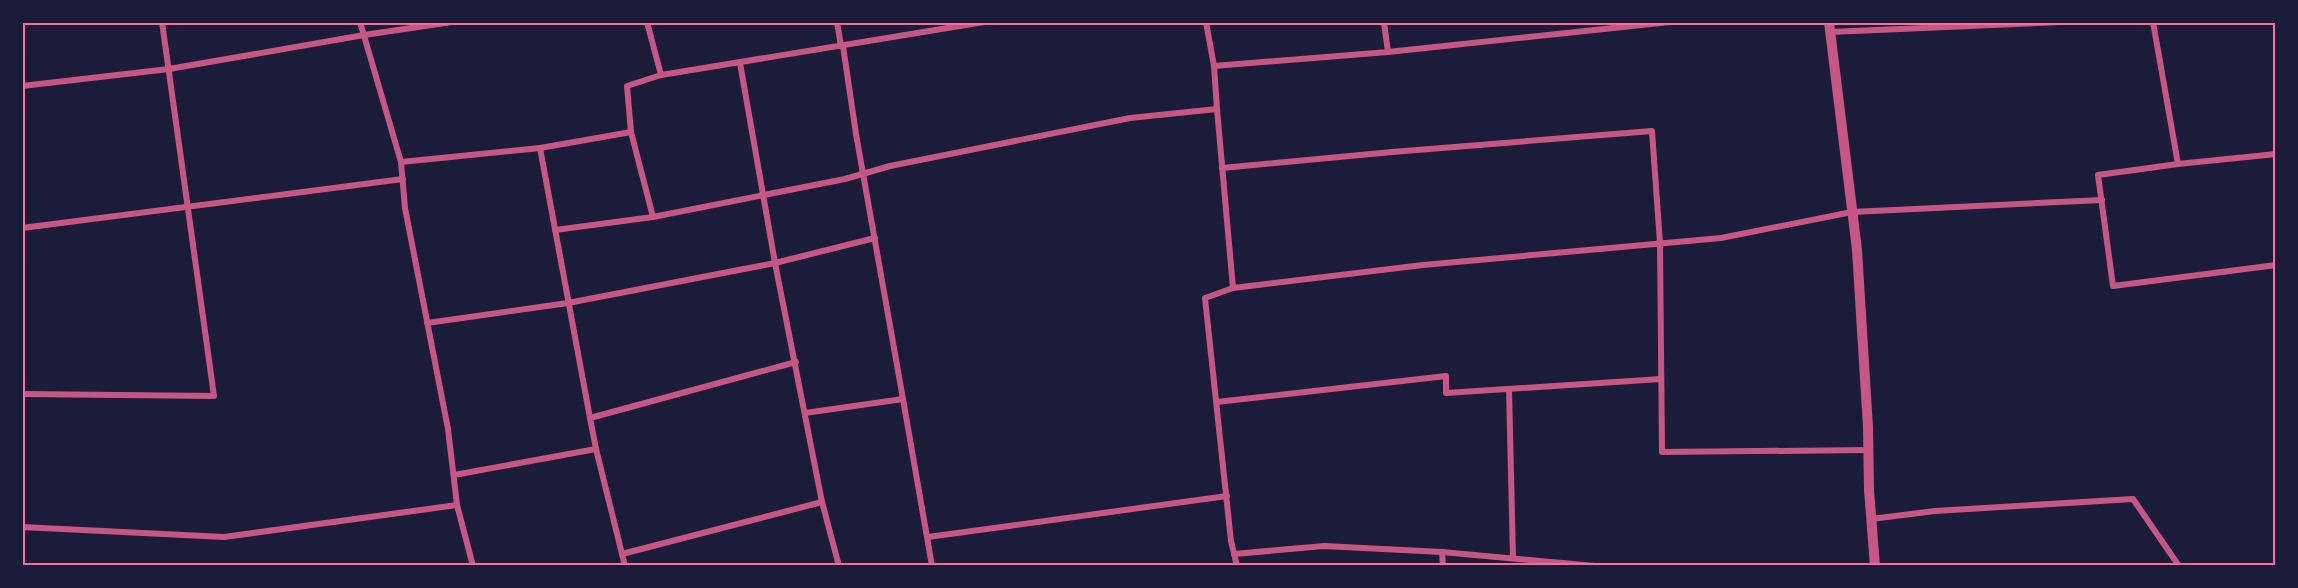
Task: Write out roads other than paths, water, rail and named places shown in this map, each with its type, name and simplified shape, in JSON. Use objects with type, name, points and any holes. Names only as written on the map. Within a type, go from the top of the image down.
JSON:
[{"type":"street","points":[[22,394],[214,396],[162,22]]},
{"type":"street","points":[[360,22],[401,162],[405,208],[448,429],[458,505],[473,566]]},
{"type":"street","points":[[22,86],[169,69],[452,22]]},
{"type":"street","points":[[647,22],[661,75]]},
{"type":"street","points":[[837,22],[932,566]]},
{"type":"street","points":[[653,217],[631,132],[627,86],[661,75],[984,22]]},
{"type":"street","points":[[1206,22],[1214,66],[1233,288]]},
{"type":"street","points":[[1384,22],[1388,52]]},
{"type":"street","points":[[1214,66],[1388,52],[1670,22]]},
{"type":"street","points":[[1875,566],[1857,250],[1829,27],[2060,22]]},
{"type":"street","points":[[2153,22],[2178,164]]},
{"type":"street","points":[[740,63],[775,262],[822,502],[839,566]]},
{"type":"street","points":[[555,230],[653,217],[1130,118],[1217,109]]},
{"type":"street","points":[[1222,168],[1652,131],[1660,243],[1662,452],[1869,450]]},
{"type":"street","points":[[401,162],[540,148],[631,132]]},
{"type":"street","points":[[540,148],[596,449],[625,566]]},
{"type":"street","points":[[2276,154],[2098,175],[2113,286],[2276,265]]},
{"type":"street","points":[[22,228],[403,180]]},
{"type":"street","points":[[1237,566],[1216,402],[1206,298],[1233,288],[1423,265],[1721,238],[1852,212],[2102,200]]},
{"type":"street","points":[[427,323],[568,303],[775,262],[875,238]]},
{"type":"street","points":[[590,418],[796,362]]},
{"type":"street","points":[[1216,402],[1446,376],[1446,393],[1661,380]]},
{"type":"street","points":[[1509,388],[1513,558]]},
{"type":"street","points":[[805,413],[903,399]]},
{"type":"street","points":[[454,475],[596,449]]},
{"type":"street","points":[[928,537],[1227,496]]},
{"type":"street","points":[[1871,519],[1935,511],[2133,499],[2179,566]]},
{"type":"street","points":[[622,554],[822,502]]},
{"type":"street","points":[[22,527],[224,537],[458,505]]},
{"type":"street","points":[[1234,554],[1324,546],[1442,552],[1595,566]]},
{"type":"street","points":[[1442,552],[1443,566]]}]
